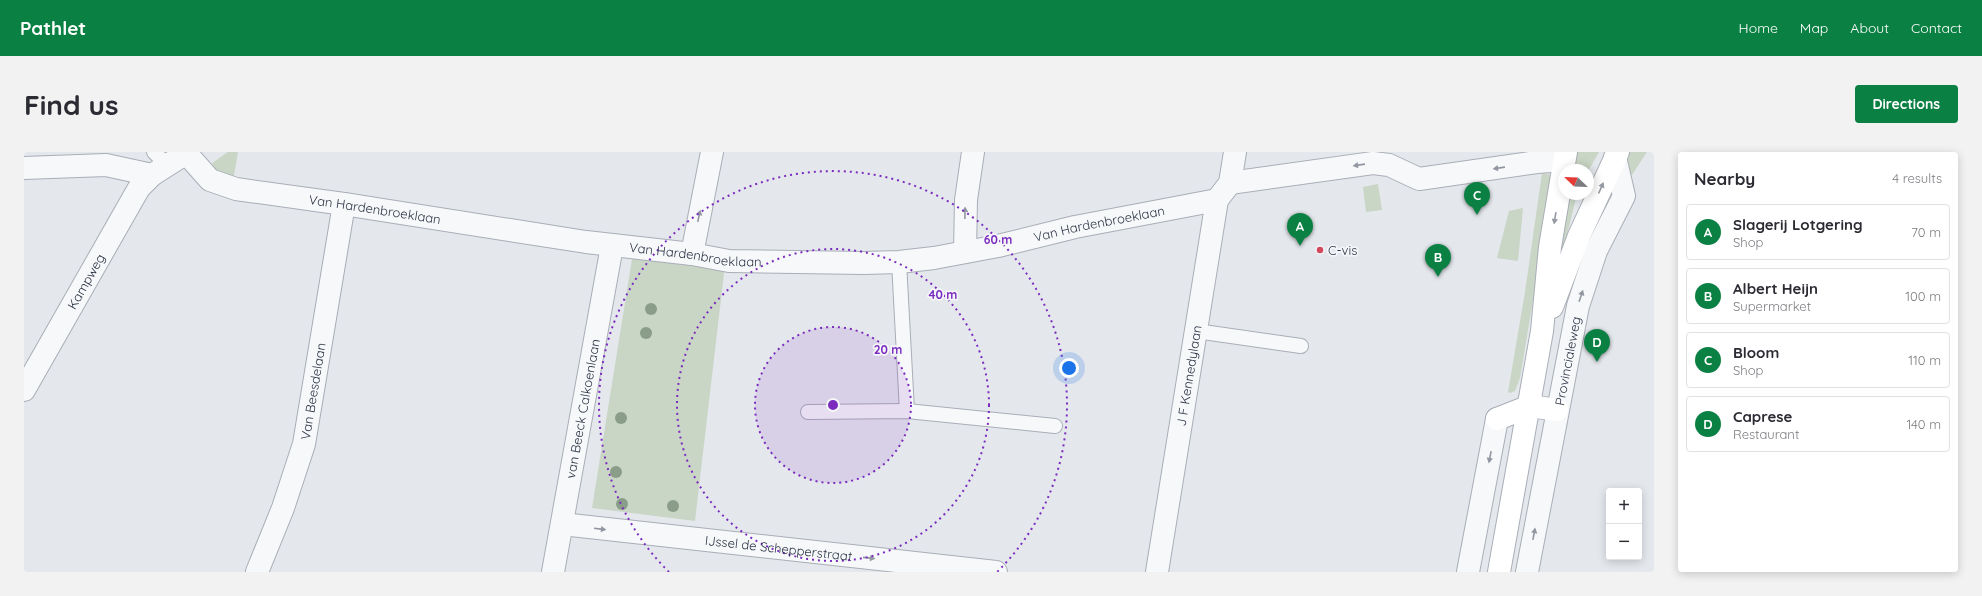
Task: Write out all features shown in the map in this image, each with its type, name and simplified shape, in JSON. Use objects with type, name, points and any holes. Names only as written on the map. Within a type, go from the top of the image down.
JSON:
[{"type":"street","points":[[692,254],[712,152]]},
{"type":"street","points":[[965,252],[966,200],[973,152]]},
{"type":"street","name":"J F Kennedylaan","points":[[1157,572],[1196,331],[1224,191],[1235,152]]},
{"type":"street","name":"Van Hardenbroeklaan","points":[[187,153],[210,180],[236,189],[344,204],[612,246],[692,254],[729,261],[899,262],[998,246],[1224,191],[1373,163],[1388,158],[1419,179],[1565,156]]},
{"type":"street","name":"Kampweg","points":[[24,390],[139,188],[158,164],[187,153]]},
{"type":"street","name":"Provincialeweg","points":[[1542,331],[1579,236],[1617,155]]},
{"type":"street","name":"Provincialeweg","points":[[1527,572],[1578,306],[1596,251],[1624,196],[1617,155]]},
{"type":"street","name":"Provincialeweg","points":[[1499,572],[1530,406],[1542,331],[1550,248],[1565,156]]},
{"type":"street","points":[[24,168],[158,164]]},
{"type":"street","name":"Van Beesdelaan","points":[[257,572],[283,508],[304,444],[344,204]]},
{"type":"street","name":"van Beeck Calkoenlaan","points":[[553,572],[612,246]]},
{"type":"street","points":[[1468,572],[1497,419],[1530,406],[1557,410]]},
{"type":"street","name":"IJssel de Schepperstraat","points":[[562,524],[996,572]]},
{"type":"lane","points":[[899,262],[907,411]]},
{"type":"lane","points":[[1196,331],[1300,346]]},
{"type":"lane","points":[[808,412],[907,411],[1055,426]]},
{"type":"green space","points":[[228,152],[238,152],[233,181],[216,171],[212,163]]},
{"type":"green space","points":[[1575,152],[1599,152],[1592,164],[1572,164]]},
{"type":"green space","points":[[1629,152],[1647,152],[1632,175],[1629,174],[1627,167]]},
{"type":"green space","points":[[1542,173],[1554,175],[1520,378],[1515,391],[1510,393],[1508,392],[1525,292]]},
{"type":"green space","points":[[1378,184],[1382,210],[1366,212],[1363,187]]},
{"type":"green space","points":[[1565,200],[1576,200],[1557,276]]},
{"type":"green space","points":[[1523,208],[1518,261],[1497,258],[1509,211]]},
{"type":"green space","points":[[633,253],[725,265],[695,521],[592,508]]},
{"type":"place","name":"Bloom","points":[[1477,215]]},
{"type":"place","name":"Slagerij Lotgering","points":[[1300,246]]},
{"type":"place","name":"C-vis","points":[[1320,250]]},
{"type":"place","name":"Albert Heijn","points":[[1438,277]]},
{"type":"place","name":"Caprese","points":[[1597,362]]}]
